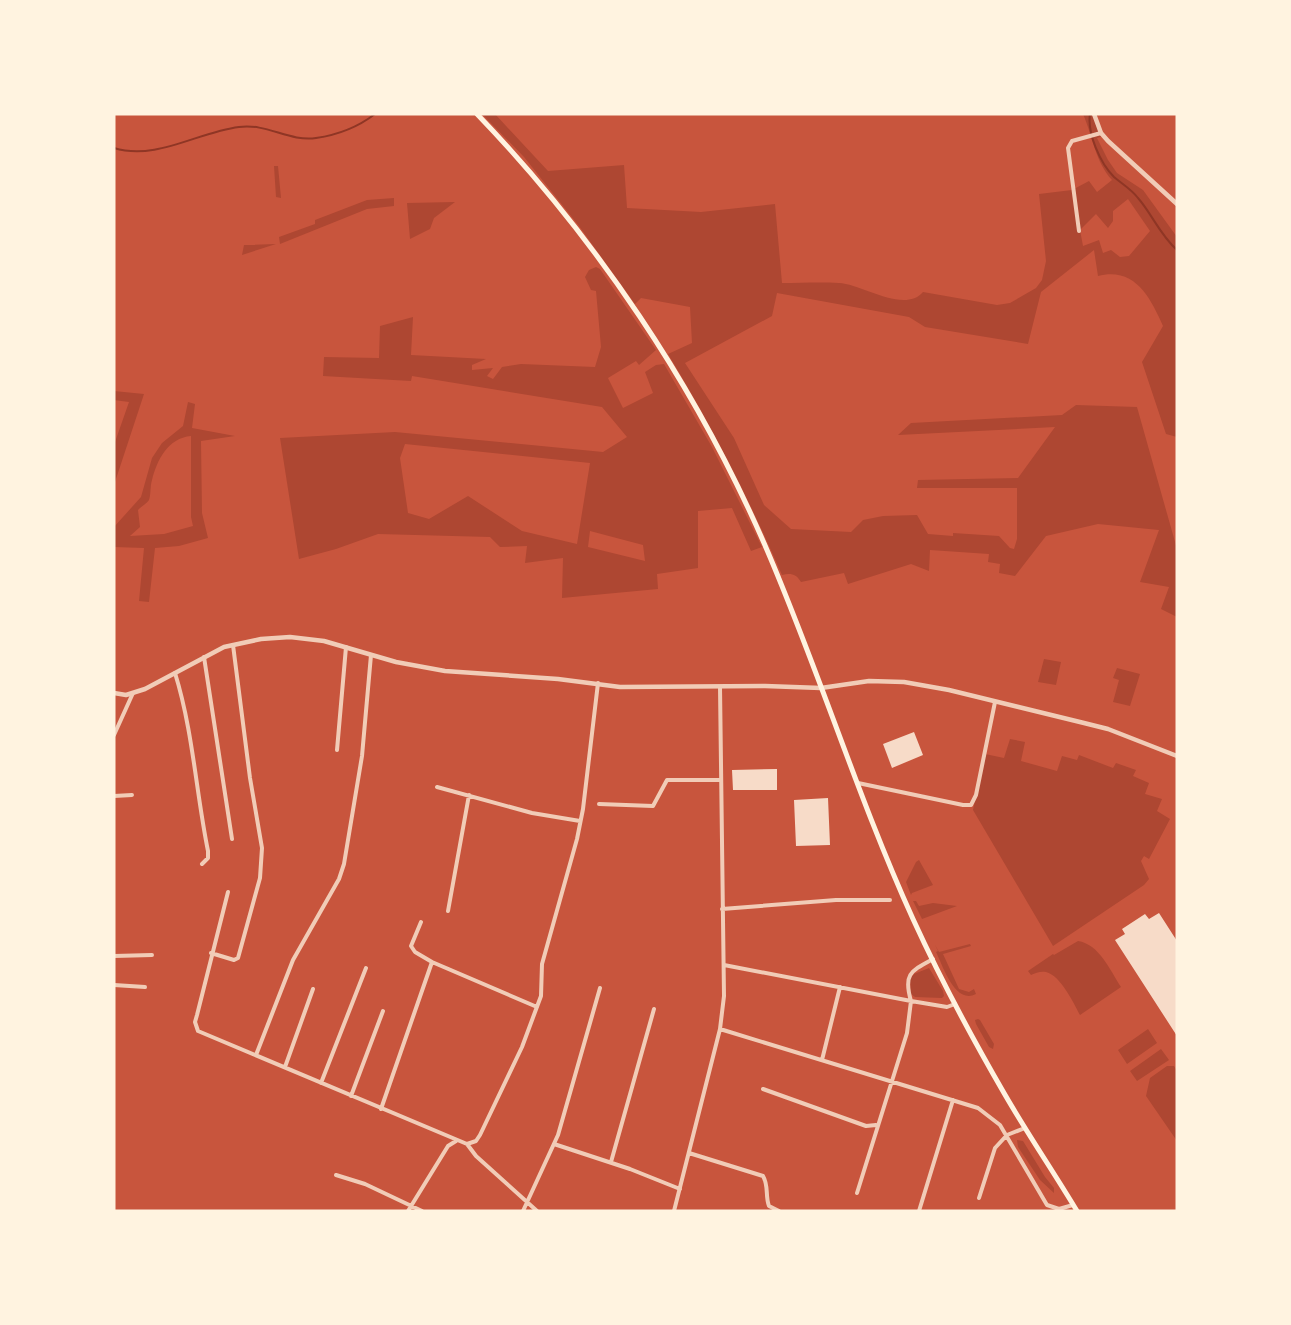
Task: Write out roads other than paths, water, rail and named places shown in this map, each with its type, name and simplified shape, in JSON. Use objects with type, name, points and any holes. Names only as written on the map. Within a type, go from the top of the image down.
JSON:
[{"type":"main road","points":[[477,114],[515,154],[607,270],[677,376],[714,443],[762,538],[893,873],[933,959],[1025,1128],[1077,1211]]},
{"type":"street","points":[[1094,114],[1101,133],[1177,204]]},
{"type":"street","points":[[1079,231],[1068,148],[1072,141],[1101,133]]},
{"type":"street","points":[[114,693],[126,695],[134,693],[204,657],[233,645],[261,639],[290,637],[324,641],[396,662],[445,671],[643,688],[821,687],[869,681],[904,682],[1108,729],[1177,756]]},
{"type":"street","points":[[212,953],[234,960],[238,958],[252,914],[262,862],[261,840],[250,778],[233,645]]},
{"type":"street","points":[[337,750],[346,647]]},
{"type":"street","points":[[256,1055],[293,960],[339,879],[344,864],[362,756],[371,655]]},
{"type":"street","points":[[204,657],[232,839]]},
{"type":"street","points":[[175,673],[182,696],[198,804],[208,850],[208,858],[202,864]]},
{"type":"street","points":[[228,892],[195,1022],[198,1030],[457,1141],[467,1144],[476,1141],[522,1047],[541,996],[542,964],[580,821],[597,683]]},
{"type":"street","points":[[674,1211],[720,1029],[724,996],[720,687]]},
{"type":"street","points":[[114,735],[134,693]]},
{"type":"street","points":[[857,783],[971,805],[976,795],[995,702]]},
{"type":"street","points":[[600,804],[648,807],[656,803],[667,780],[720,780]]},
{"type":"street","points":[[437,787],[532,813],[580,821]]},
{"type":"street","points":[[114,796],[132,795]]},
{"type":"street","points":[[448,911],[469,795]]},
{"type":"street","points":[[722,909],[836,900],[890,900]]},
{"type":"street","points":[[422,922],[411,946],[415,952],[432,962],[537,1007]]},
{"type":"street","points":[[114,956],[152,955]]},
{"type":"street","points":[[857,1193],[907,1033],[911,1001],[907,988],[908,977],[933,959]]},
{"type":"street","points":[[381,1109],[432,962]]},
{"type":"street","points":[[724,965],[911,1001],[947,1007],[956,1004]]},
{"type":"street","points":[[321,1083],[366,968]]},
{"type":"street","points":[[114,985],[145,987]]},
{"type":"street","points":[[822,1060],[840,987]]},
{"type":"street","points":[[522,1211],[554,1144],[600,988]]},
{"type":"street","points":[[285,1067],[313,990]]},
{"type":"street","points":[[611,1162],[654,1009]]},
{"type":"street","points":[[351,1096],[383,1011]]},
{"type":"street","points":[[720,1029],[978,1108],[1000,1125],[1047,1204],[1059,1209],[1073,1204]]},
{"type":"street","points":[[763,1089],[866,1126],[877,1125]]},
{"type":"street","points":[[919,1211],[953,1100]]},
{"type":"street","points":[[979,1197],[995,1148],[1007,1135],[1025,1128]]},
{"type":"street","points":[[408,1211],[448,1146],[457,1141]]},
{"type":"street","points":[[467,1144],[476,1156],[537,1211]]},
{"type":"street","points":[[554,1144],[611,1162],[680,1189]]},
{"type":"street","points":[[689,1153],[763,1176],[767,1185],[766,1195],[769,1206],[779,1211]]},
{"type":"street","points":[[336,1175],[365,1184],[422,1211]]},
{"type":"waterway","points":[[114,148],[145,151],[224,130],[249,126],[306,139],[316,138],[347,130],[375,114]]},
{"type":"waterway","points":[[1090,114],[1093,139],[1104,164],[1114,177],[1143,204],[1177,250]]}]
